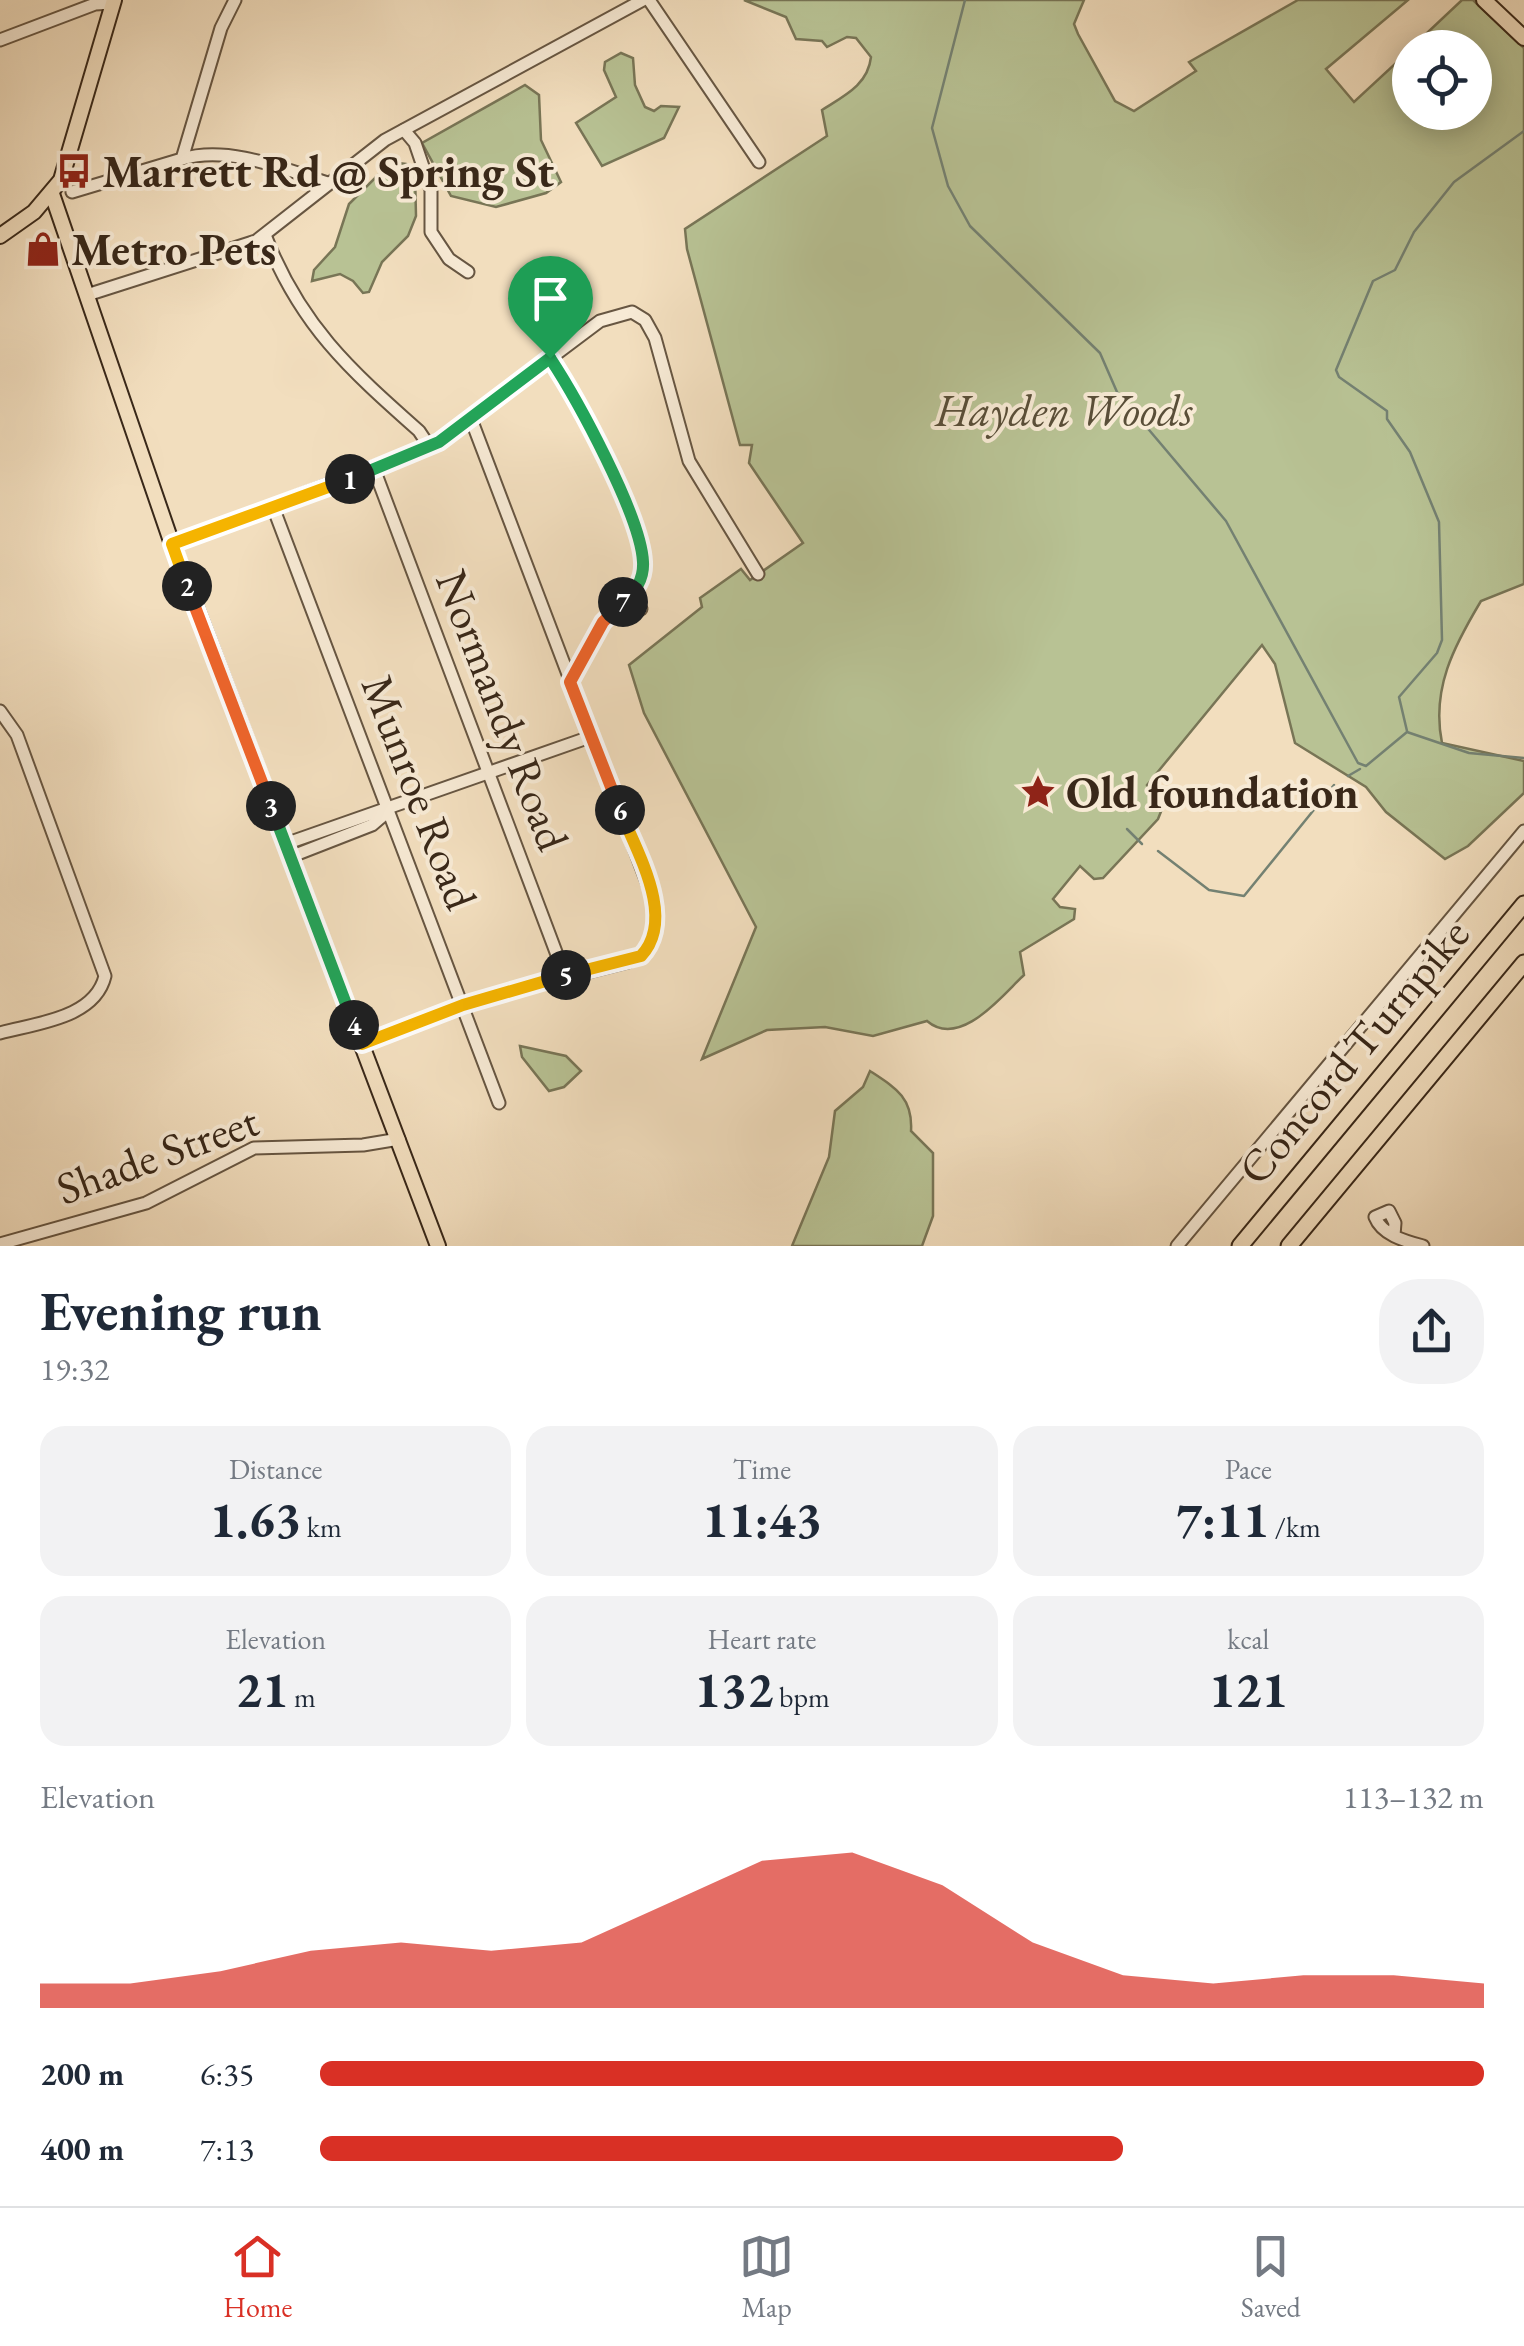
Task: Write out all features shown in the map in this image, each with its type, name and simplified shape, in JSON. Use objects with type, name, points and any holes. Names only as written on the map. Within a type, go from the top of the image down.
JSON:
[{"type":"highway","name":"Concord Turnpike","points":[[1240,1246],[1524,904]]},
{"type":"highway","name":"Concord Turnpike","points":[[1289,1246],[1524,963]]},
{"type":"main road","points":[[1484,0],[1524,38]]},
{"type":"main road","points":[[0,236],[52,194],[73,150],[113,2]]},
{"type":"main road","points":[[52,194],[172,544],[438,1246]]},
{"type":"street","points":[[182,158],[221,28],[235,0]]},
{"type":"street","points":[[87,295],[236,249],[265,235],[328,183],[404,130],[646,0],[759,162]]},
{"type":"street","points":[[0,40],[95,4],[113,2]]},
{"type":"street","points":[[404,130],[415,144],[431,190],[430,232],[450,259],[468,272]]},
{"type":"street","points":[[72,192],[203,152],[328,183]]},
{"type":"street","points":[[265,235],[298,306],[334,354],[419,431],[429,446]]},
{"type":"street","points":[[172,544],[429,446],[611,316],[632,312],[645,320],[655,338],[689,461],[734,542],[758,574]]},
{"type":"street","points":[[550,358],[579,406],[638,536],[643,563],[638,586],[603,622],[570,682]]},
{"type":"street","points":[[362,1044],[463,1005],[641,956],[656,933],[657,912],[650,890],[471,419]]},
{"type":"street","name":"Normandy Road","points":[[374,469],[566,976]]},
{"type":"street","name":"Munroe Road","points":[[274,507],[499,1103]]},
{"type":"street","points":[[630,596],[641,610]]},
{"type":"street","points":[[0,711],[17,735],[105,976],[100,994],[90,1004],[0,1033]]},
{"type":"street","points":[[287,850],[372,825],[389,811],[590,737]]},
{"type":"street","points":[[1177,1246],[1524,831]]},
{"type":"street","name":"Shade Street","points":[[0,1244],[146,1203],[254,1148],[363,1145],[398,1139]]},
{"type":"street","points":[[1394,1235],[1423,1246]]},
{"type":"green space","name":"Hayden Woods","points":[[744,0],[1084,0],[1074,24],[1078,34],[1115,101],[1134,111],[1196,71],[1189,62],[1298,0],[1408,0],[1326,69],[1354,102],[1392,67],[1392,130],[1492,130],[1492,30],[1430,30],[1462,0],[1473,0],[1524,48],[1524,584],[1481,601],[1447,669],[1439,723],[1442,743],[1524,761],[1524,793],[1468,846],[1445,859],[1386,812],[1366,787],[1295,743],[1275,664],[1262,645],[1147,785],[1162,809],[1158,819],[1103,878],[1094,879],[1080,866],[1053,899],[1060,907],[1075,909],[1074,919],[1020,952],[1024,975],[981,1015],[954,1028],[940,1028],[927,1021],[873,1036],[825,1027],[767,1030],[702,1059],[756,927],[644,713],[629,665],[702,607],[700,598],[741,569],[750,580],[803,543],[749,463],[752,445],[740,445],[685,229],[827,136],[822,110],[860,82],[869,67],[871,57],[856,38],[847,37],[827,47],[822,41],[796,39],[786,17]]},
{"type":"green space","points":[[621,53],[633,58],[635,85],[645,107],[654,111],[661,106],[679,107],[664,138],[602,166],[576,123],[616,97],[604,70],[605,62]]},
{"type":"green space","points":[[525,85],[539,95],[541,140],[561,182],[546,193],[496,207],[451,196],[422,143]]},
{"type":"green space","points":[[398,163],[406,164],[415,173],[416,216],[408,236],[382,262],[369,292],[363,293],[340,274],[312,281],[314,270],[335,247],[349,204],[381,172]]},
{"type":"green space","points":[[520,1046],[566,1056],[581,1071],[564,1087],[549,1091],[522,1057]]},
{"type":"green space","points":[[870,1071],[901,1095],[909,1110],[911,1131],[933,1153],[933,1216],[922,1246],[792,1246],[829,1157],[835,1111],[863,1087]]},
{"type":"waterway","points":[[965,0],[932,128],[948,186],[970,226],[1100,353],[1117,392],[1226,521],[1358,763],[1366,766],[1407,732],[1469,753],[1524,758]]},
{"type":"waterway","points":[[1407,731],[1399,697],[1437,653],[1442,640],[1439,522],[1410,452],[1387,419],[1387,411],[1339,377],[1336,370],[1373,281],[1395,270],[1414,232],[1454,182],[1524,131]]},
{"type":"waterway","points":[[1348,776],[1360,769]]},
{"type":"waterway","points":[[1158,851],[1209,890],[1244,896],[1334,785]]},
{"type":"waterway","points":[[1127,829],[1142,844]]},
{"type":"place","name":"Marrett Rd @ Spring St","points":[[74,171]]},
{"type":"place","name":"Metro Pets","points":[[43,249]]},
{"type":"place","name":"Old foundation","points":[[1038,792]]},
{"type":"route","points":[[550,358],[571,390],[602,453],[638,536],[643,563],[638,586],[603,622],[570,682],[650,890],[657,912],[656,933],[651,946],[628,962],[481,999],[362,1044],[172,544],[439,442],[550,358]]}]
